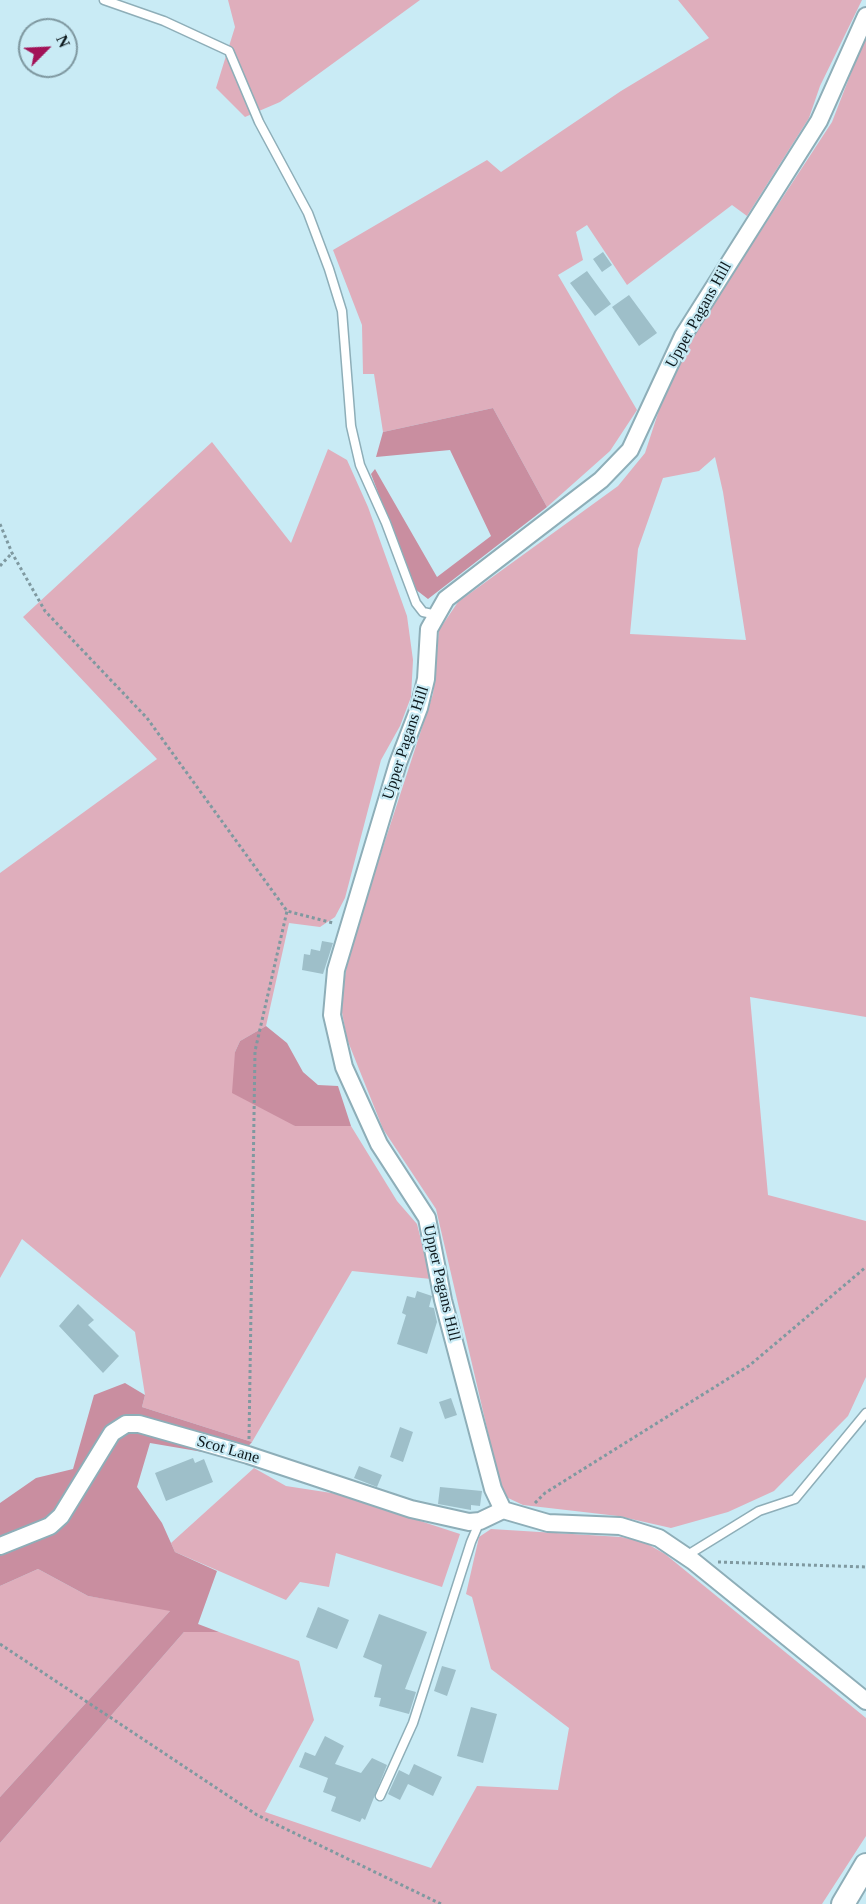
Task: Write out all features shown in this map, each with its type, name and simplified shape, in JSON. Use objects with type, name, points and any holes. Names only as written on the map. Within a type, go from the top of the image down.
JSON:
[{"type":"street","name":"Upper Pagans Hill","points":[[503,1510],[493,1489],[455,1345],[427,1218],[379,1144],[344,1067],[332,1015],[336,970],[398,763],[419,708],[426,679],[429,629],[446,599],[601,480],[630,450],[683,336],[819,121],[866,16]]},
{"type":"street","name":"Scot Lane","points":[[0,1546],[50,1526],[61,1516],[112,1433],[126,1424],[139,1424],[248,1455],[411,1509],[469,1522],[480,1521]]},
{"type":"street","points":[[480,1521],[503,1510],[548,1523],[620,1526],[659,1538],[689,1559],[866,1701]]},
{"type":"street","points":[[843,1904],[866,1865]]},
{"type":"lane","points":[[104,0],[164,21],[230,51],[259,122],[308,213],[330,269],[342,310],[351,426],[360,465],[386,523],[416,603],[423,612],[437,615]]},
{"type":"lane","points":[[689,1559],[759,1511],[795,1499],[866,1413]]},
{"type":"lane","points":[[380,1796],[413,1723],[471,1542],[480,1521]]},
{"type":"path","points":[[0,524],[12,553],[45,611],[147,718],[287,911],[330,920],[345,934]]},
{"type":"path","points":[[0,566],[12,553]]},
{"type":"path","points":[[248,1455],[255,1051],[287,911]]},
{"type":"path","points":[[521,1517],[544,1493],[750,1365],[866,1267]]},
{"type":"path","points":[[689,1559],[866,1568]]},
{"type":"path","points":[[0,1644],[257,1815],[441,1904]]},
{"type":"shaded area","points":[[228,0],[420,0],[280,102],[245,117],[216,88],[235,27]]},
{"type":"shaded area","points":[[678,0],[862,0],[820,86],[809,118],[747,216],[732,205],[627,285],[587,225],[576,232],[583,260],[558,275],[637,410],[610,451],[547,507],[493,408],[383,432],[374,374],[363,374],[362,325],[333,250],[487,160],[501,172],[621,91],[709,38]]},
{"type":"shaded area","points":[[866,34],[866,1017],[750,997],[768,1195],[866,1221],[866,1377],[848,1416],[774,1491],[728,1512],[671,1528],[618,1516],[523,1505],[506,1497],[499,1480],[436,1209],[383,1129],[347,1039],[340,1002],[351,945],[433,694],[439,630],[458,602],[618,486],[645,453],[662,401],[692,336],[832,122]],"holes":[[[715,457],[723,492],[746,640],[630,634],[638,549],[663,478],[699,471]]]},
{"type":"shaded area","points":[[493,408],[547,507],[428,599],[415,589],[371,474],[375,469],[437,577],[491,536],[450,450],[376,457],[383,432]]},
{"type":"shaded area","points":[[212,442],[291,543],[328,449],[347,460],[368,507],[407,616],[413,660],[411,697],[400,726],[381,760],[345,898],[335,917],[320,927],[289,923],[266,1026],[240,1041],[235,1052],[295,1126],[351,1126],[397,1201],[417,1224],[431,1279],[352,1271],[252,1442],[142,1407],[145,1395],[135,1332],[22,1239],[0,1278],[0,873],[157,759],[23,617]]},
{"type":"shaded area","points":[[266,1026],[287,1043],[303,1072],[318,1085],[338,1086],[351,1126],[295,1126],[232,1093],[235,1052],[240,1041]]},
{"type":"shaded area","points":[[125,1383],[145,1395],[142,1407],[252,1442],[238,1458],[150,1443],[137,1487],[162,1523],[175,1552],[217,1571],[198,1624],[219,1632],[184,1632],[0,1843],[0,1797],[170,1611],[88,1596],[38,1569],[0,1586],[0,1503],[36,1478],[73,1469],[94,1395]]},
{"type":"shaded area","points":[[254,1468],[286,1486],[338,1494],[460,1534],[442,1587],[336,1553],[329,1587],[300,1582],[286,1600],[175,1552],[171,1543]]},
{"type":"shaded area","points":[[491,1529],[621,1537],[644,1542],[665,1554],[866,1718],[866,1836],[822,1904],[0,1904],[0,1843],[184,1632],[219,1632],[299,1661],[314,1720],[265,1812],[431,1868],[477,1786],[558,1790],[569,1728],[491,1669],[472,1597],[466,1594],[479,1537]]},
{"type":"shaded area","points":[[38,1569],[88,1596],[171,1610],[0,1797],[0,1586]]},
{"type":"building","points":[[603,252],[612,265],[602,272],[593,259]]},
{"type":"building","points":[[587,271],[611,304],[595,316],[570,283]]},
{"type":"building","points":[[629,295],[657,333],[639,346],[612,307]]},
{"type":"building","points":[[322,941],[333,943],[323,974],[302,970],[304,954],[310,955],[311,949],[320,951]]},
{"type":"building","points":[[417,1291],[432,1296],[429,1307],[434,1308],[437,1322],[427,1354],[397,1344],[406,1315],[402,1313],[407,1296],[415,1298]]},
{"type":"building","points":[[78,1304],[94,1320],[88,1325],[119,1356],[103,1373],[59,1326]]},
{"type":"building","points":[[451,1398],[457,1415],[445,1419],[439,1402]]},
{"type":"building","points":[[400,1427],[413,1432],[403,1462],[390,1457]]},
{"type":"building","points":[[193,1458],[195,1463],[204,1459],[213,1482],[166,1501],[155,1473]]},
{"type":"building","points":[[359,1466],[382,1475],[377,1487],[354,1478]]},
{"type":"building","points":[[440,1487],[482,1491],[480,1506],[471,1505],[471,1510],[438,1504]]},
{"type":"building","points":[[318,1607],[349,1620],[337,1649],[306,1637]]},
{"type":"building","points":[[379,1614],[427,1632],[405,1689],[416,1692],[409,1714],[379,1706],[381,1698],[374,1697],[382,1665],[363,1657]]},
{"type":"building","points":[[442,1666],[456,1670],[447,1696],[434,1691]]},
{"type":"building","points":[[471,1707],[497,1714],[483,1763],[457,1756]]},
{"type":"building","points":[[325,1736],[344,1746],[335,1764],[361,1773],[372,1758],[387,1765],[365,1820],[362,1818],[360,1822],[331,1811],[336,1797],[323,1792],[328,1778],[299,1767],[305,1752],[315,1756]]},
{"type":"building","points":[[414,1764],[442,1777],[433,1796],[408,1784],[400,1800],[388,1794],[399,1770],[409,1775]]}]
